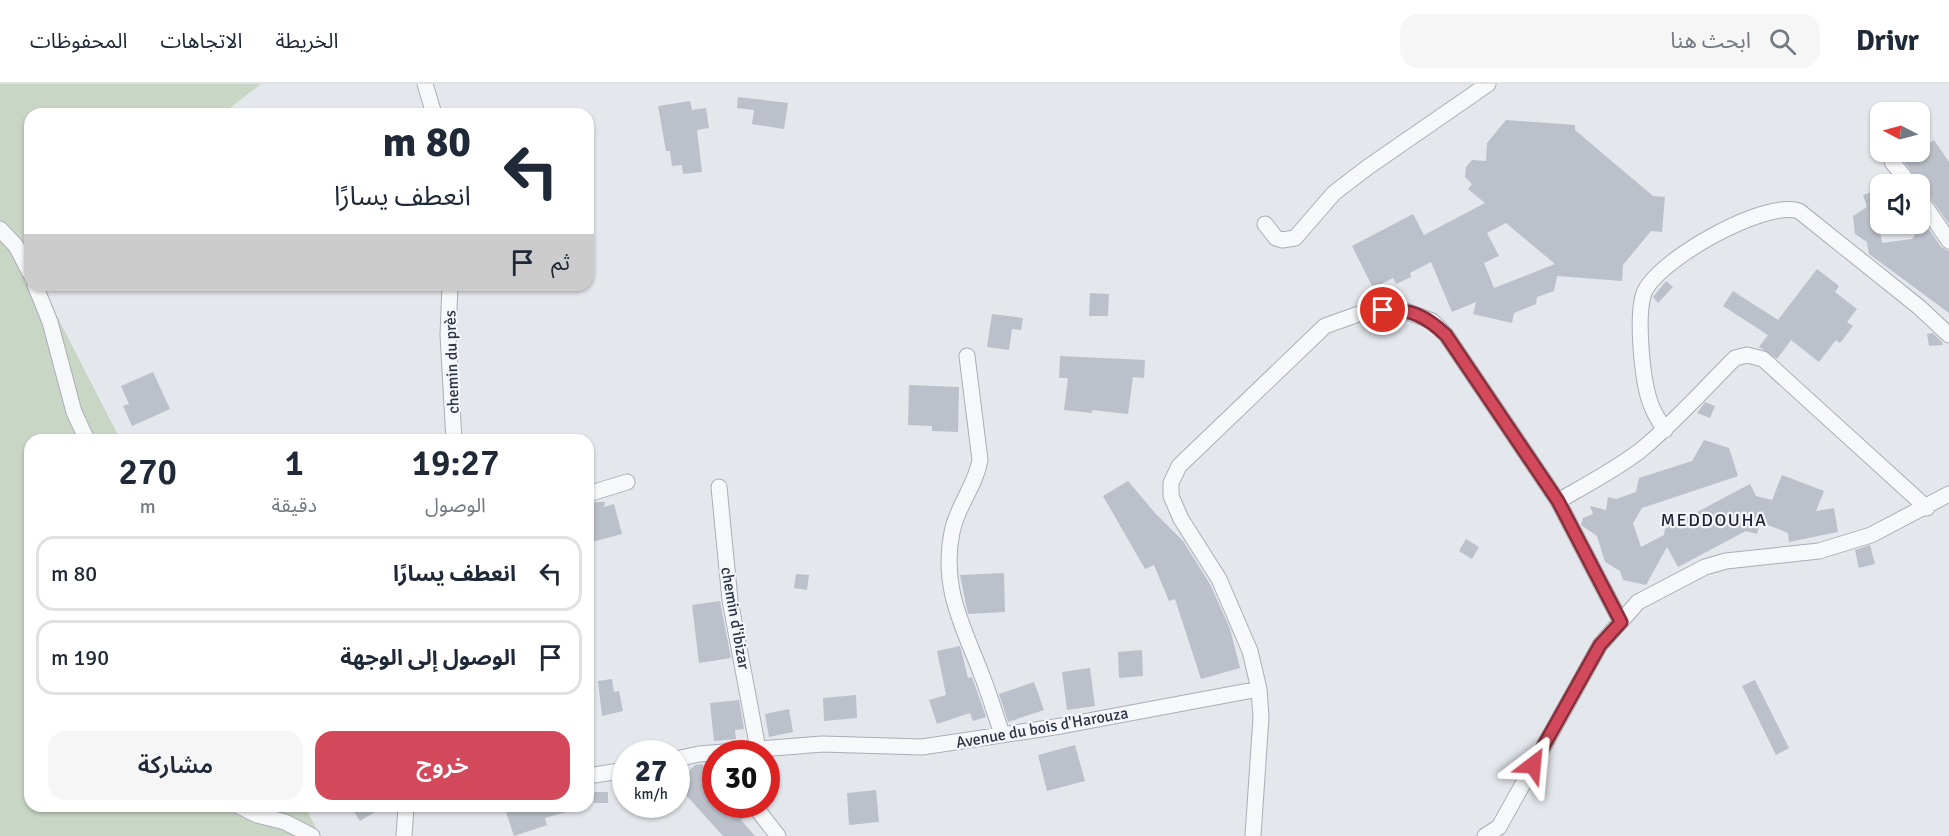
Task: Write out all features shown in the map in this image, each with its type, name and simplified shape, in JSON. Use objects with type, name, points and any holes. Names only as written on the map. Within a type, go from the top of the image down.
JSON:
[{"type":"street","points":[[425,84],[432,108]]},
{"type":"street","points":[[1265,224],[1276,238],[1282,240],[1296,238],[1334,193],[1368,166],[1488,84]]},
{"type":"street","points":[[1892,162],[1902,174]]},
{"type":"street","points":[[1665,430],[1649,400],[1640,329],[1644,292],[1656,276],[1713,235],[1768,211],[1783,208],[1799,211],[1919,307],[1949,335]]},
{"type":"street","points":[[1930,213],[1949,241]]},
{"type":"street","points":[[0,229],[16,246],[24,261]]},
{"type":"street","points":[[37,291],[50,322],[74,412],[84,434]]},
{"type":"street","name":"chemin du près","points":[[450,291],[448,335],[454,434]]},
{"type":"street","points":[[1253,836],[1261,717],[1259,689],[1250,651],[1218,579],[1181,519],[1171,496],[1171,483],[1179,466],[1325,326],[1367,311],[1400,309],[1432,321],[1446,335],[1558,501],[1621,622]]},
{"type":"street","points":[[1558,501],[1616,468],[1665,430],[1735,358],[1747,355],[1763,359],[1927,508]]},
{"type":"street","points":[[967,356],[980,460],[976,476],[961,505],[952,531],[950,578],[955,612],[1002,734]]},
{"type":"street","points":[[594,491],[627,482]]},
{"type":"street","name":"chemin d'ibizar","points":[[719,487],[730,600],[756,740]]},
{"type":"street","points":[[1485,836],[1496,831],[1600,645],[1638,602],[1705,567],[1726,561],[1819,551],[1871,535],[1927,508],[1949,494]]},
{"type":"street","name":"Avenue du bois d'Harouza","points":[[780,747],[822,744],[922,747],[1259,689]]},
{"type":"street","name":"Avenue du bois d'Harouza","points":[[690,756],[702,754]]},
{"type":"street","points":[[594,775],[612,772]]},
{"type":"street","points":[[254,812],[312,836]]},
{"type":"street","points":[[404,836],[406,812]]},
{"type":"street","points":[[764,818],[778,836]]},
{"type":"green space","points":[[0,84],[261,84],[230,108],[24,108],[24,291],[44,291],[117,434],[24,434],[24,812],[308,812],[320,836],[0,836]]},
{"type":"building","points":[[738,97],[788,103],[784,129],[752,124],[754,110],[737,108]]},
{"type":"building","points":[[690,101],[692,110],[706,108],[709,128],[697,130],[702,172],[683,174],[682,165],[672,166],[670,151],[666,151],[658,106]]},
{"type":"building","points":[[1506,120],[1575,125],[1575,130],[1653,196],[1665,197],[1662,232],[1651,231],[1623,265],[1622,281],[1557,276],[1554,291],[1537,297],[1536,304],[1514,313],[1512,323],[1473,314],[1476,302],[1452,312],[1431,262],[1410,273],[1411,277],[1396,284],[1393,278],[1373,288],[1352,246],[1413,214],[1424,235],[1485,203],[1468,189],[1472,184],[1465,177],[1466,167],[1472,160],[1486,161],[1487,143]],"holes":[[[1506,223],[1555,264],[1494,288],[1484,263],[1499,256],[1487,233]]]},
{"type":"building","points":[[1934,140],[1949,162],[1949,224],[1930,198],[1930,174],[1913,174],[1904,162],[1930,162],[1930,143]]},
{"type":"building","points":[[1870,193],[1870,234],[1881,234],[1882,243],[1912,239],[1916,234],[1930,234],[1930,231],[1941,247],[1949,251],[1949,313],[1869,254],[1867,242],[1855,234],[1853,216],[1867,207],[1863,195]]},
{"type":"building","points":[[1817,269],[1839,286],[1835,292],[1857,309],[1847,322],[1853,326],[1840,343],[1836,340],[1819,362],[1791,340],[1777,359],[1759,347],[1768,335],[1723,306],[1733,291],[1778,320]]},
{"type":"building","points":[[1666,281],[1673,287],[1658,303],[1653,297]]},
{"type":"building","points":[[1090,293],[1109,294],[1108,316],[1089,316]]},
{"type":"building","points":[[992,314],[1023,318],[1021,330],[1012,329],[1009,350],[987,347]]},
{"type":"building","points":[[1933,333],[1943,345],[1929,346],[1927,334]]},
{"type":"building","points":[[1060,356],[1145,360],[1144,378],[1133,377],[1128,414],[1064,410],[1068,378],[1059,378]]},
{"type":"building","points":[[153,372],[170,409],[132,426],[123,406],[129,404],[121,386]]},
{"type":"building","points":[[909,385],[959,387],[958,432],[932,431],[932,426],[908,425]]},
{"type":"building","points":[[1705,402],[1715,406],[1710,418],[1697,413]]},
{"type":"building","points":[[1704,440],[1729,448],[1738,476],[1642,508],[1633,523],[1641,547],[1664,535],[1665,529],[1750,484],[1756,496],[1772,500],[1782,475],[1824,491],[1816,511],[1834,508],[1838,532],[1789,542],[1788,533],[1760,522],[1757,534],[1746,531],[1678,567],[1667,547],[1646,585],[1623,580],[1620,571],[1605,562],[1597,536],[1581,525],[1583,518],[1593,514],[1590,506],[1606,510],[1608,497],[1616,499],[1636,492],[1639,478],[1692,461]]},
{"type":"building","points":[[1128,481],[1183,541],[1210,584],[1230,629],[1240,668],[1201,679],[1175,599],[1169,601],[1154,565],[1145,569],[1103,496]]},
{"type":"building","points":[[594,502],[605,502],[604,507],[614,504],[622,534],[594,541]]},
{"type":"building","points":[[1466,539],[1479,547],[1472,559],[1459,551]]},
{"type":"building","points":[[1870,545],[1875,564],[1859,568],[1855,550]]},
{"type":"building","points":[[1004,573],[1005,612],[968,614],[960,575]]},
{"type":"building","points":[[796,574],[809,575],[807,590],[794,588]]},
{"type":"building","points":[[720,601],[731,658],[699,663],[692,605]]},
{"type":"building","points":[[960,646],[968,678],[972,677],[986,717],[973,721],[970,713],[937,724],[929,700],[946,695],[937,651]]},
{"type":"building","points":[[1142,650],[1143,676],[1119,678],[1118,652]]},
{"type":"building","points":[[1090,668],[1095,706],[1067,710],[1062,672]]},
{"type":"building","points":[[612,679],[614,692],[619,691],[623,711],[602,716],[598,681]]},
{"type":"building","points":[[1755,680],[1789,748],[1776,755],[1742,686]]},
{"type":"building","points":[[1034,682],[1044,710],[1008,722],[999,694]]},
{"type":"building","points":[[856,695],[857,718],[824,721],[823,698]]},
{"type":"building","points":[[739,700],[744,729],[735,730],[736,739],[714,740],[710,703]]},
{"type":"building","points":[[789,709],[793,732],[769,737],[765,714]]},
{"type":"building","points":[[1075,745],[1085,781],[1047,791],[1038,755]]},
{"type":"building","points":[[702,764],[702,813],[690,799],[690,770],[695,765]]},
{"type":"building","points":[[876,790],[879,822],[849,825],[847,793]]},
{"type":"building","points":[[594,792],[608,792],[608,803],[594,803]]},
{"type":"building","points":[[354,812],[375,812],[360,821]]},
{"type":"building","points":[[506,812],[566,812],[545,818],[547,825],[514,836]]},
{"type":"building","points":[[707,818],[744,818],[741,820],[755,836],[723,836]]},
{"type":"district","name":"MEDDOUHA","points":[[1714,520]]},
{"type":"route","points":[[1383,310],[1410,311],[1432,321],[1446,335],[1558,501],[1621,622],[1600,645],[1533,765]]}]
